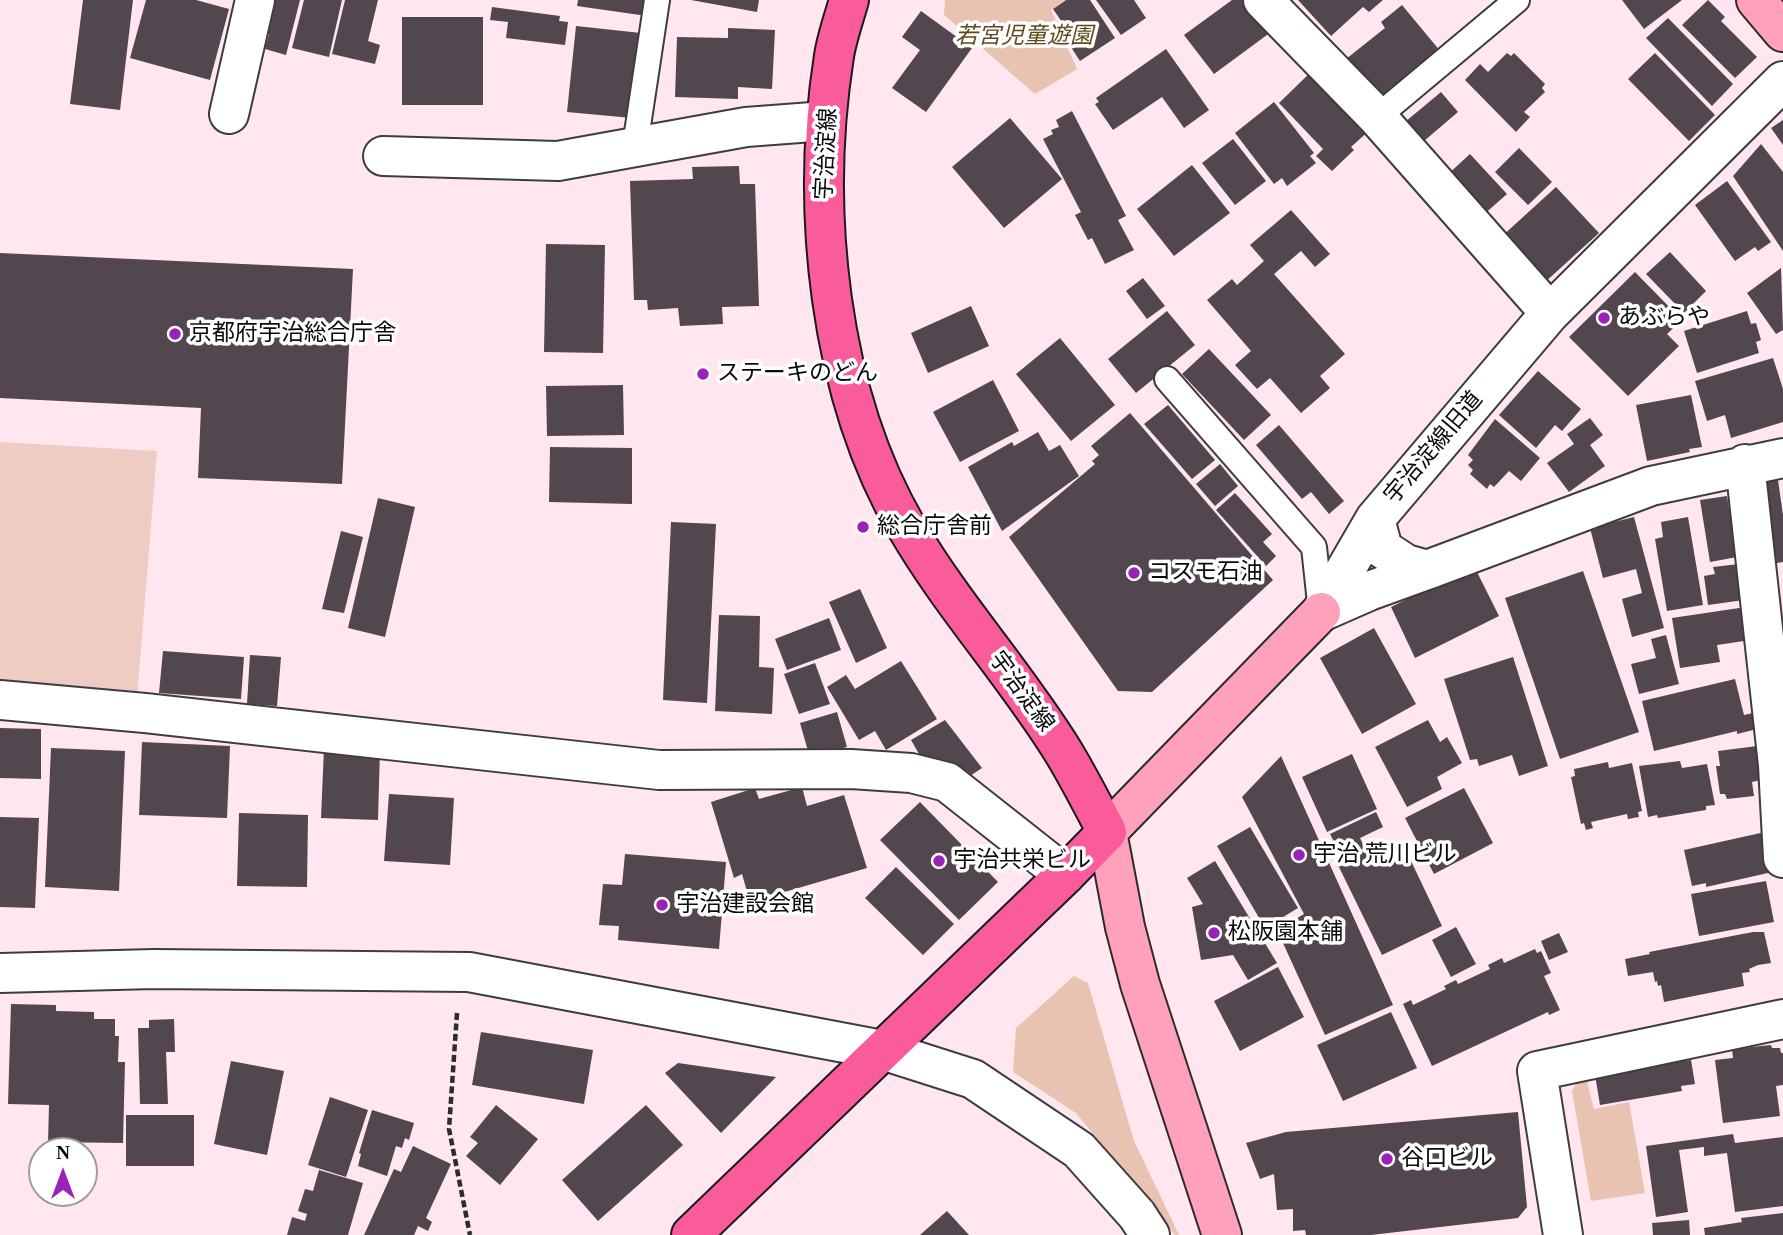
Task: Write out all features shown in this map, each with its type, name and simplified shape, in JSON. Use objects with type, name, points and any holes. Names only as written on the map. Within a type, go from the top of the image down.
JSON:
[{"type":"main road","name":"宇治淀線","points":[[849,0],[834,54],[826,121],[823,183],[831,292],[854,400],[875,462],[906,526],[944,587],[1017,685],[1063,753],[1107,832]]},
{"type":"main road","points":[[691,1235],[1107,832]]},
{"type":"street","points":[[229,114],[255,0]]},
{"type":"street","points":[[1263,0],[1377,117],[1550,313]]},
{"type":"street","points":[[1756,0],[1783,32]]},
{"type":"street","name":"宇治淀線旧道","points":[[1107,832],[1321,612],[1375,519],[1550,313],[1783,81]]},
{"type":"street","points":[[383,156],[558,161],[746,127],[826,121]]},
{"type":"street","points":[[1321,612],[1368,591],[1651,486],[1783,458]]},
{"type":"street","points":[[1745,464],[1778,765],[1783,858]]},
{"type":"street","points":[[1375,519],[1383,549],[1406,564],[1427,570]]},
{"type":"street","points":[[0,699],[659,770],[851,769],[911,773],[947,782],[1065,875]]},
{"type":"street","points":[[1107,832],[1125,927],[1140,984],[1223,1235]]},
{"type":"street","points":[[0,972],[154,969],[469,972],[882,1050],[973,1079],[1079,1150],[1137,1215],[1150,1235]]},
{"type":"street","points":[[1563,1235],[1537,1071],[1783,1019]]},
{"type":"lane","points":[[635,146],[657,0]]},
{"type":"lane","points":[[1377,117],[1517,0]]},
{"type":"lane","points":[[1167,379],[1314,547],[1321,612]]},
{"type":"path","points":[[458,1008],[449,1129],[470,1235]]},
{"type":"green space","name":"若宮児童遊園","points":[[945,0],[1064,0],[1051,10],[1077,69],[1035,94],[944,15]]},
{"type":"green space","points":[[1074,976],[1088,983],[1134,1141],[1179,1235],[1175,1235],[1076,1113],[1013,1072],[1016,1028]]},
{"type":"green space","points":[[1584,1070],[1594,1109],[1629,1102],[1645,1193],[1591,1201],[1572,1091]]},
{"type":"shaded area","points":[[0,442],[157,451],[137,698],[0,686]]},
{"type":"building","points":[[83,0],[133,0],[120,110],[70,104]]},
{"type":"building","points":[[146,0],[196,0],[229,9],[210,80],[130,58]]},
{"type":"building","points":[[266,0],[300,0],[286,55],[265,49],[269,34],[258,32]]},
{"type":"building","points":[[304,0],[342,0],[329,57],[292,48]]},
{"type":"building","points":[[345,0],[378,0],[368,41],[380,45],[375,64],[332,54]]},
{"type":"building","points":[[578,0],[649,0],[647,16],[577,6]]},
{"type":"building","points":[[691,0],[759,0],[757,12]]},
{"type":"building","points":[[1066,0],[1090,0],[1115,38],[1080,61],[1067,41],[1073,38],[1053,9]]},
{"type":"building","points":[[1096,0],[1134,0],[1146,18],[1121,35]]},
{"type":"building","points":[[1232,0],[1247,0],[1271,32],[1214,74],[1184,35]]},
{"type":"building","points":[[1298,0],[1383,0],[1369,12],[1363,7],[1331,36]]},
{"type":"building","points":[[1622,0],[1682,0],[1644,29]]},
{"type":"building","points":[[1708,0],[1725,17],[1721,21],[1757,57],[1735,78],[1682,25]]},
{"type":"building","points":[[1402,5],[1441,52],[1382,104],[1346,59],[1385,28],[1381,22]]},
{"type":"building","points":[[492,7],[560,16],[559,21],[568,22],[565,45],[506,38],[508,22],[490,20]]},
{"type":"building","points":[[921,11],[972,48],[926,112],[892,88],[920,50],[902,37]]},
{"type":"building","points":[[402,17],[483,17],[483,105],[402,105]]},
{"type":"building","points":[[1668,18],[1733,84],[1712,106],[1646,38]]},
{"type":"building","points":[[576,26],[641,33],[632,118],[567,112]]},
{"type":"building","points":[[728,28],[775,30],[772,89],[738,87],[738,99],[675,97],[677,37],[728,38]]},
{"type":"building","points":[[1166,49],[1209,110],[1184,128],[1162,97],[1113,130],[1095,104],[1099,102],[1096,98]]},
{"type":"building","points":[[1507,53],[1511,56],[1514,53],[1545,84],[1542,88],[1545,92],[1524,112],[1530,117],[1516,132],[1465,80],[1480,64],[1488,72]]},
{"type":"building","points":[[1655,53],[1715,115],[1689,141],[1628,79]]},
{"type":"building","points":[[1314,69],[1372,128],[1351,147],[1354,150],[1332,171],[1316,156],[1323,149],[1279,103]]},
{"type":"building","points":[[1441,92],[1458,112],[1417,147],[1399,127]]},
{"type":"building","points":[[1274,102],[1314,153],[1310,156],[1316,163],[1287,186],[1282,178],[1274,184],[1235,133]]},
{"type":"building","points":[[1072,111],[1126,216],[1118,220],[1134,250],[1105,264],[1092,238],[1088,240],[1075,215],[1081,212],[1043,139],[1053,134],[1051,130],[1059,127],[1056,120]]},
{"type":"building","points":[[1010,118],[1062,179],[1004,228],[952,167]]},
{"type":"building","points":[[1783,120],[1783,145],[1771,128]]},
{"type":"building","points":[[1233,139],[1266,181],[1235,205],[1202,163]]},
{"type":"building","points":[[1761,144],[1783,172],[1783,251],[1733,176]]},
{"type":"building","points":[[1519,148],[1552,182],[1528,205],[1495,172]]},
{"type":"building","points":[[1470,154],[1507,194],[1482,216],[1446,176]]},
{"type":"building","points":[[1192,165],[1230,213],[1174,256],[1137,209]]},
{"type":"building","points":[[739,166],[740,184],[755,184],[759,306],[722,307],[723,324],[680,326],[678,308],[648,310],[647,300],[634,300],[630,181],[693,179],[692,167]]},
{"type":"building","points":[[1727,181],[1771,242],[1758,251],[1755,247],[1735,261],[1695,205]]},
{"type":"building","points":[[1556,187],[1599,233],[1543,284],[1500,238]]},
{"type":"building","points":[[1291,210],[1330,254],[1315,267],[1301,251],[1274,274],[1345,354],[1320,376],[1330,388],[1301,413],[1270,378],[1257,389],[1235,365],[1251,351],[1207,300],[1232,279],[1237,285],[1264,261],[1250,245]]},
{"type":"building","points":[[546,244],[605,245],[603,353],[544,352]]},
{"type":"building","points":[[1670,252],[1706,291],[1684,313],[1646,274]]},
{"type":"building","name":"京都府宇治総合庁舎","points":[[0,253],[353,269],[342,484],[198,478],[201,408],[0,398]]},
{"type":"building","points":[[1781,268],[1783,330],[1776,334],[1747,293]]},
{"type":"building","points":[[1635,272],[1682,320],[1667,334],[1679,346],[1628,396],[1569,337]]},
{"type":"building","points":[[1143,278],[1165,306],[1147,319],[1126,291]]},
{"type":"building","points":[[971,306],[989,346],[928,373],[911,333]]},
{"type":"building","points":[[1167,311],[1195,345],[1136,393],[1108,359]]},
{"type":"building","points":[[1747,311],[1751,324],[1756,323],[1761,340],[1756,342],[1759,353],[1697,373],[1684,331]]},
{"type":"building","points":[[1060,338],[1115,405],[1071,441],[1016,374]]},
{"type":"building","points":[[1209,349],[1271,415],[1244,440],[1182,374]]},
{"type":"building","points":[[1773,358],[1783,389],[1783,422],[1731,438],[1725,415],[1707,421],[1695,381]]},
{"type":"building","points":[[1538,371],[1581,409],[1562,431],[1555,425],[1536,448],[1499,415]]},
{"type":"building","points":[[993,380],[1019,431],[960,462],[933,412]]},
{"type":"building","points":[[623,385],[624,435],[547,436],[546,386]]},
{"type":"building","points":[[1691,395],[1702,447],[1647,461],[1636,405]]},
{"type":"building","points":[[1168,405],[1215,460],[1192,479],[1144,424]]},
{"type":"building","points":[[1130,413],[1273,580],[1152,692],[1118,691],[1009,537],[1095,464],[1092,461],[1099,455],[1091,446]]},
{"type":"building","points":[[1590,418],[1603,435],[1590,445],[1605,466],[1569,492],[1547,463],[1574,444],[1567,434]]},
{"type":"building","points":[[1495,419],[1540,458],[1521,481],[1509,471],[1494,487],[1490,484],[1487,489],[1470,474],[1473,470],[1468,465],[1473,460],[1468,455]]},
{"type":"building","points":[[1279,425],[1344,501],[1329,514],[1311,492],[1302,499],[1256,445]]},
{"type":"building","points":[[1038,432],[1049,451],[1060,445],[1079,476],[1002,531],[968,467],[1012,442],[1014,446]]},
{"type":"building","points":[[550,447],[632,448],[632,504],[549,502]]},
{"type":"building","points":[[1220,464],[1238,486],[1215,506],[1196,484]]},
{"type":"building","points":[[1778,480],[1783,515],[1783,562],[1764,565],[1753,484]]},
{"type":"building","points":[[1235,493],[1272,534],[1263,542],[1276,556],[1266,566],[1216,510]]},
{"type":"building","points":[[1727,496],[1737,557],[1710,562],[1700,500]]},
{"type":"building","points":[[378,498],[415,507],[385,637],[348,628]]},
{"type":"building","points":[[1634,517],[1664,628],[1632,637],[1622,599],[1642,593],[1636,569],[1603,578],[1590,528]]},
{"type":"building","points":[[1688,517],[1703,605],[1667,611],[1655,539],[1663,537],[1661,522]]},
{"type":"building","points":[[671,522],[716,524],[707,703],[663,700]]},
{"type":"building","points":[[341,531],[363,537],[344,613],[322,609]]},
{"type":"building","points":[[1739,564],[1744,600],[1708,605],[1704,576],[1715,574],[1713,567]]},
{"type":"building","points":[[1474,566],[1499,616],[1415,658],[1391,607]]},
{"type":"building","points":[[1583,571],[1639,732],[1560,759],[1505,598]]},
{"type":"building","points":[[860,589],[887,648],[856,663],[829,602]]},
{"type":"building","points":[[1746,607],[1749,628],[1742,628],[1744,641],[1717,645],[1720,662],[1680,668],[1672,618]]},
{"type":"building","points":[[719,615],[760,616],[759,667],[774,668],[772,714],[715,711]]},
{"type":"building","points":[[829,618],[841,650],[787,670],[775,639]]},
{"type":"building","points":[[1374,628],[1416,704],[1362,734],[1320,658]]},
{"type":"building","points":[[1666,635],[1679,684],[1639,694],[1631,664],[1656,658],[1651,639]]},
{"type":"building","points":[[163,651],[244,657],[241,699],[159,693]]},
{"type":"building","points":[[250,655],[281,657],[277,706],[247,704]]},
{"type":"building","points":[[1513,657],[1548,766],[1519,776],[1512,755],[1479,766],[1477,759],[1470,760],[1444,679]]},
{"type":"building","points":[[901,661],[937,719],[886,750],[875,731],[859,740],[827,687],[846,675],[855,689]]},
{"type":"building","points":[[815,663],[830,704],[799,714],[784,674]]},
{"type":"building","points":[[1735,679],[1744,715],[1753,713],[1757,729],[1737,734],[1737,731],[1654,751],[1642,701]]},
{"type":"building","points":[[837,712],[847,747],[810,758],[800,723]]},
{"type":"building","points":[[945,720],[982,768],[967,778],[923,761],[911,740]]},
{"type":"building","points":[[1428,720],[1440,742],[1447,737],[1462,763],[1437,777],[1442,789],[1407,807],[1375,747]]},
{"type":"building","points":[[0,728],[41,729],[41,779],[0,778]]},
{"type":"building","points":[[142,742],[230,746],[227,818],[139,815]]},
{"type":"building","points":[[1765,745],[1761,780],[1752,782],[1754,796],[1727,799],[1725,794],[1720,794],[1716,766],[1720,766],[1718,751]]},
{"type":"building","points":[[51,748],[125,751],[119,891],[45,887]]},
{"type":"building","points":[[324,748],[380,750],[378,820],[321,818]]},
{"type":"building","points":[[1352,754],[1377,809],[1327,832],[1302,777]]},
{"type":"building","name":"宇治 荒川ビル","points":[[1281,756],[1393,1005],[1325,1035],[1277,930],[1304,914],[1242,797]]},
{"type":"building","points":[[1680,761],[1682,768],[1707,764],[1715,805],[1706,806],[1706,810],[1658,818],[1657,815],[1648,817],[1639,766]]},
{"type":"building","points":[[1608,762],[1609,768],[1632,763],[1642,811],[1638,812],[1639,817],[1628,819],[1627,814],[1591,822],[1593,828],[1586,830],[1584,823],[1581,824],[1571,777],[1575,776],[1574,769]]},
{"type":"building","points":[[802,787],[807,806],[844,795],[867,868],[750,902],[742,874],[734,878],[711,802],[755,788],[759,799]]},
{"type":"building","points":[[1464,788],[1493,843],[1434,874],[1405,818]]},
{"type":"building","points":[[389,794],[454,798],[450,865],[384,861]]},
{"type":"building","name":"宇治共栄ビル","points":[[920,802],[998,882],[959,920],[880,840]]},
{"type":"building","points":[[1376,812],[1383,827],[1360,838],[1365,848],[1338,861],[1332,848],[1336,846],[1330,834]]},
{"type":"building","points":[[239,813],[308,815],[307,887],[237,886]]},
{"type":"building","points":[[0,817],[39,818],[35,908],[0,907]]},
{"type":"building","points":[[1250,827],[1298,908],[1265,928],[1217,846]]},
{"type":"building","points":[[1765,832],[1764,854],[1768,873],[1706,887],[1706,883],[1692,886],[1684,850]]},
{"type":"building","points":[[1402,842],[1442,926],[1382,955],[1337,863],[1377,845],[1381,853]]},
{"type":"building","name":"宇治建設会館","points":[[625,854],[726,862],[719,949],[618,940],[619,926],[599,925],[603,884],[622,885]]},
{"type":"building","points":[[1215,861],[1277,963],[1248,980],[1233,955],[1201,960],[1192,907],[1203,904],[1187,878]]},
{"type":"building","points":[[896,867],[954,924],[923,955],[865,898]]},
{"type":"building","points":[[1766,881],[1774,922],[1699,936],[1691,894]]},
{"type":"building","points":[[1456,927],[1476,964],[1451,977],[1432,940]]},
{"type":"building","points":[[1764,932],[1771,963],[1758,965],[1749,969],[1750,972],[1742,973],[1744,986],[1664,1002],[1661,985],[1658,986],[1657,981],[1655,982],[1653,972],[1628,976],[1625,959]]},
{"type":"building","points":[[1559,933],[1568,952],[1549,960],[1541,941]]},
{"type":"building","points":[[1535,949],[1537,953],[1541,951],[1551,973],[1544,976],[1560,1010],[1549,1015],[1548,1012],[1432,1066],[1403,1004],[1411,1000],[1413,1005],[1446,989],[1444,986],[1456,980],[1458,984],[1490,969],[1488,965],[1502,958],[1504,963]]},
{"type":"building","points":[[1278,967],[1304,1017],[1240,1051],[1214,1001]]},
{"type":"building","points":[[11,1004],[56,1005],[56,1011],[94,1012],[94,1019],[115,1019],[115,1036],[119,1036],[118,1062],[125,1062],[123,1143],[98,1143],[98,1137],[48,1137],[49,1105],[8,1104]]},
{"type":"building","points":[[1391,1012],[1417,1068],[1343,1101],[1317,1045]]},
{"type":"building","points":[[174,1019],[175,1052],[166,1052],[168,1104],[140,1104],[138,1028],[149,1028],[149,1020]]},
{"type":"building","points":[[481,1032],[593,1050],[584,1104],[472,1085]]},
{"type":"building","points":[[1771,1045],[1772,1048],[1780,1048],[1783,1053],[1783,1085],[1776,1086],[1780,1116],[1723,1123],[1715,1060],[1733,1058],[1732,1049]]},
{"type":"building","points":[[1675,1058],[1675,1062],[1691,1060],[1695,1084],[1681,1086],[1682,1091],[1600,1105],[1595,1075]]},
{"type":"building","points":[[231,1061],[284,1071],[267,1155],[214,1144]]},
{"type":"building","points":[[678,1063],[776,1077],[721,1133],[665,1073]]},
{"type":"building","points":[[330,1097],[368,1110],[346,1177],[308,1165]]},
{"type":"building","points":[[496,1105],[538,1139],[500,1185],[466,1156],[478,1143],[470,1137]]},
{"type":"building","points":[[646,1105],[683,1145],[598,1221],[562,1180]]},
{"type":"building","points":[[372,1110],[414,1123],[409,1140],[405,1138],[402,1148],[396,1146],[387,1176],[358,1166],[359,1153]]},
{"type":"building","name":"谷口ビル","points":[[1518,1112],[1527,1207],[1518,1218],[1371,1235],[1306,1235],[1305,1230],[1293,1231],[1293,1209],[1277,1210],[1274,1174],[1260,1179],[1246,1143],[1286,1132]]},
{"type":"building","points":[[126,1115],[194,1115],[194,1166],[126,1166]]},
{"type":"building","points":[[1733,1134],[1735,1143],[1783,1137],[1783,1206],[1735,1212],[1727,1153],[1704,1156],[1704,1147],[1679,1150],[1688,1212],[1656,1217],[1646,1146]]},
{"type":"building","points":[[413,1146],[451,1164],[426,1218],[432,1222],[428,1231],[418,1226],[414,1235],[364,1235],[394,1169],[401,1172]]},
{"type":"building","points":[[319,1170],[363,1183],[348,1235],[287,1235],[292,1217],[305,1221],[307,1214],[298,1211],[305,1189],[313,1191]]},
{"type":"building","points":[[947,1211],[969,1235],[920,1235]]},
{"type":"building","points":[[1783,1213],[1783,1235],[1705,1235],[1704,1228],[1742,1222],[1741,1218]]},
{"type":"building","points":[[1689,1220],[1690,1235],[1653,1235],[1652,1223]]},
{"type":"place","name":"あぶらや","points":[[1604,318]]},
{"type":"place","name":"京都府宇治総合庁舎","points":[[175,334]]},
{"type":"place","name":"ステーキのどん","points":[[703,374]]},
{"type":"place","name":"総合庁舎前","points":[[863,527]]},
{"type":"place","name":"コスモ石油","points":[[1134,573]]},
{"type":"place","name":"宇治 荒川ビル","points":[[1299,855]]},
{"type":"place","name":"宇治共栄ビル","points":[[939,861]]},
{"type":"place","name":"宇治建設会館","points":[[662,905]]},
{"type":"place","name":"松阪園本舗","points":[[1214,933]]},
{"type":"place","name":"谷口ビル","points":[[1387,1159]]}]
